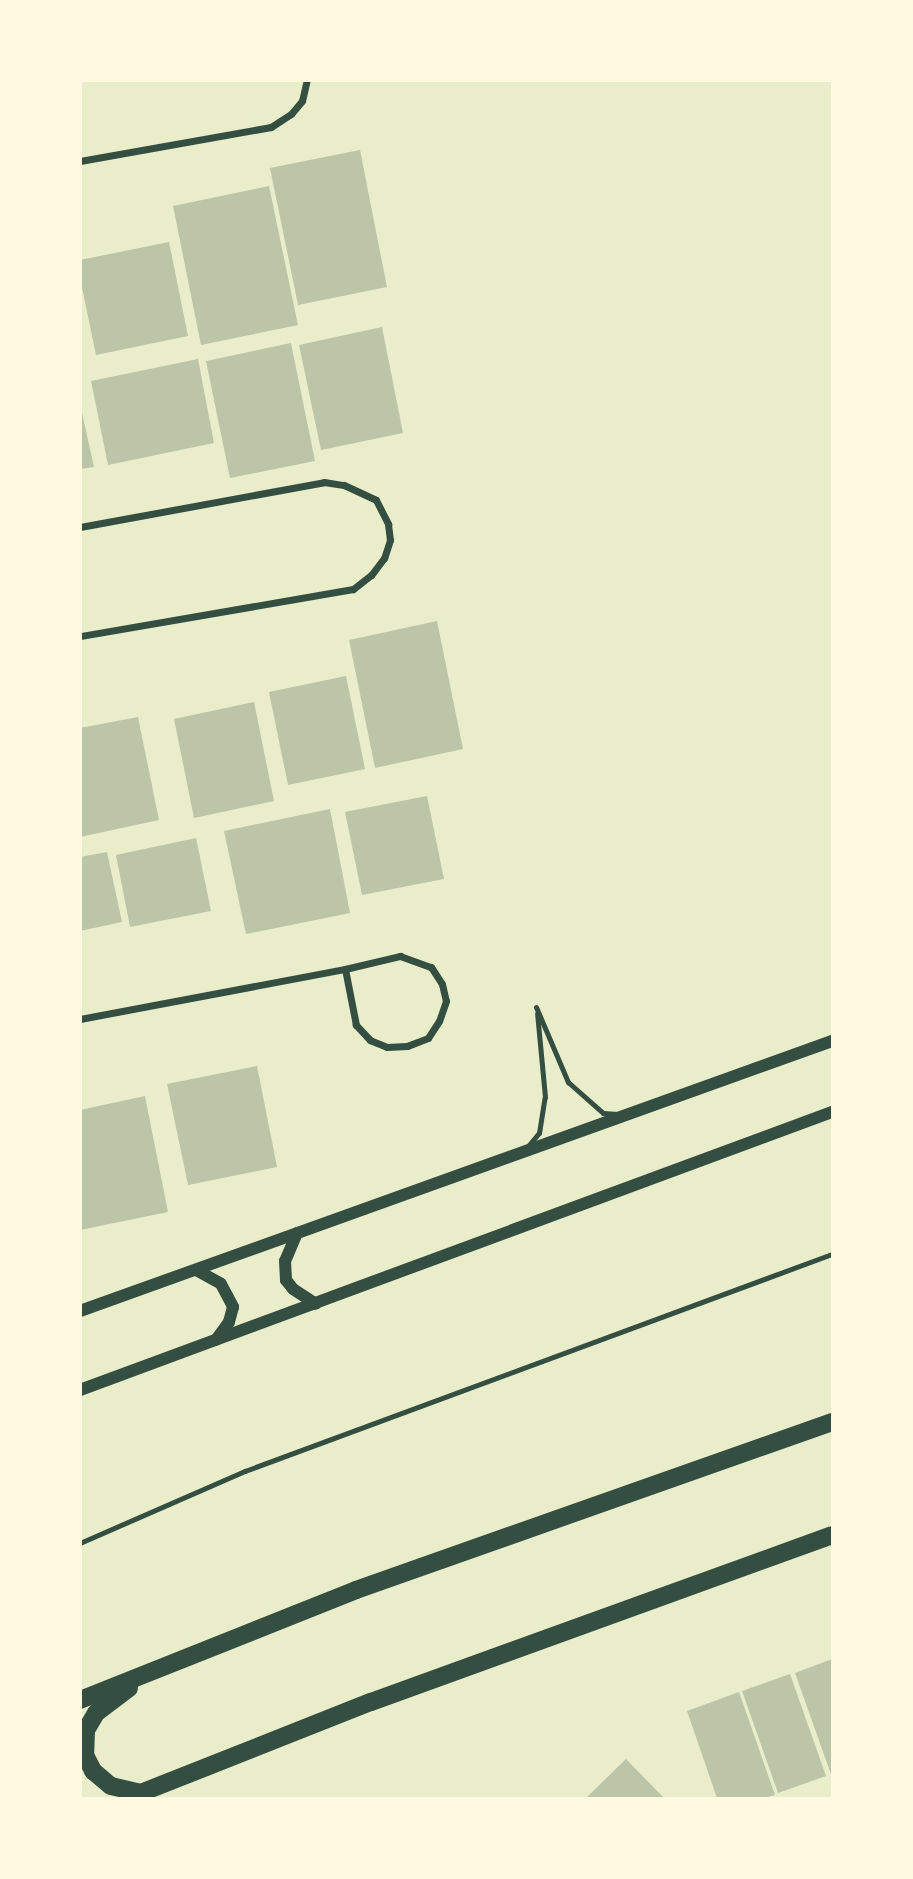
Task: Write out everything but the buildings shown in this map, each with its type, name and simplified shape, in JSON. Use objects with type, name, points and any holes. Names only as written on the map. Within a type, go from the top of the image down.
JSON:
[{"type":"main road","points":[[80,1700],[143,1678],[356,1590],[832,1422]]},
{"type":"main road","points":[[143,1678],[96,1713],[86,1730],[85,1755],[93,1771],[111,1786],[134,1796],[371,1702],[832,1535]]},
{"type":"street","points":[[80,161],[271,127],[291,114],[302,101],[307,80]]},
{"type":"street","points":[[80,527],[324,482],[344,485],[376,500],[388,524],[390,540],[384,558],[371,575],[353,589],[80,636]]},
{"type":"street","points":[[80,1019],[345,969],[400,956],[431,967],[442,984],[446,1001],[439,1021],[428,1038],[407,1046],[387,1047],[370,1040],[356,1025],[345,969]]},
{"type":"street","points":[[80,1311],[198,1271],[832,1041]]},
{"type":"street","points":[[80,1390],[832,1112]]},
{"type":"street","points":[[297,1233],[285,1261],[286,1280],[293,1289],[316,1304]]},
{"type":"street","points":[[198,1271],[221,1284],[233,1307],[229,1322],[216,1340]]},
{"type":"lane","points":[[522,1153],[539,1133],[545,1097],[536,1007],[568,1083],[603,1113],[631,1114]]},
{"type":"path","points":[[80,1543],[245,1471],[832,1254]]}]
